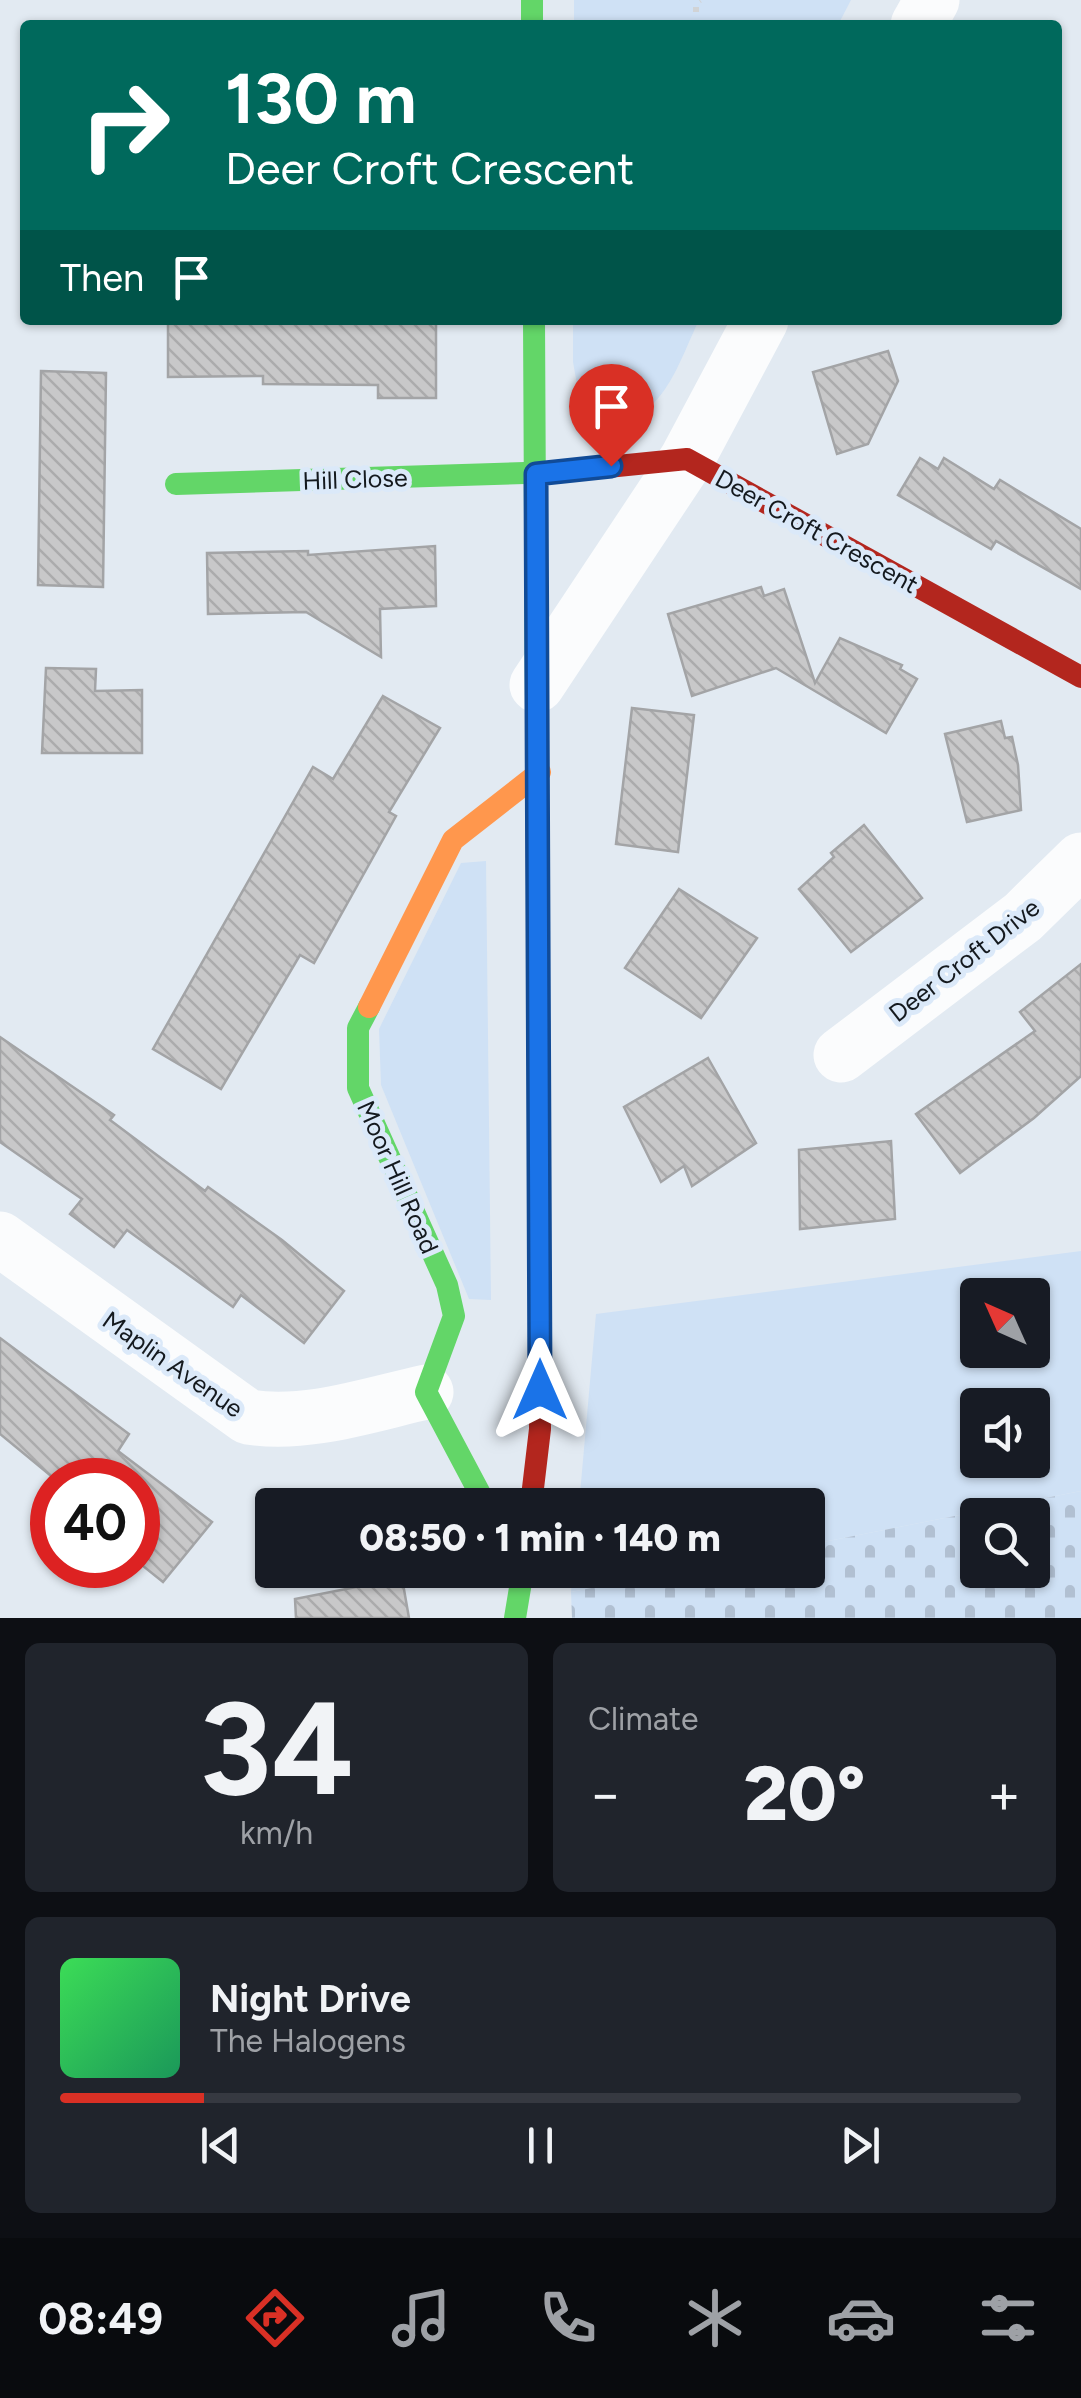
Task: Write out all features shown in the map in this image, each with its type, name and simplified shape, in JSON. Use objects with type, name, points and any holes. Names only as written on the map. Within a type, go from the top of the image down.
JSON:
[{"type":"street","points":[[533,1488],[540,1428],[540,772],[534,325]]},
{"type":"street","points":[[537,684],[687,459],[758,325]]},
{"type":"street","name":"Deer Croft Crescent","points":[[536,474],[687,459],[1081,676]]},
{"type":"street","name":"Hill Close","points":[[176,484],[536,474]]},
{"type":"street","name":"Moor Hill Road","points":[[426,1392],[454,1316],[447,1284],[358,1088],[358,1028],[453,840],[540,772]]},
{"type":"street","name":"Deer Croft Drive","points":[[841,1055],[1023,917],[1081,860]]},
{"type":"street","name":"Maplin Avenue","points":[[0,1239],[248,1417],[280,1422],[314,1418],[426,1392]]},
{"type":"street","points":[[426,1392],[477,1488]]},
{"type":"green space","points":[[574,0],[851,0],[841,20],[574,20]]},
{"type":"green space","points":[[573,325],[697,325],[661,394],[648,408],[632,416],[613,418],[590,413],[578,390]]},
{"type":"green space","points":[[486,861],[491,1300],[469,1299],[381,1085],[379,1029],[461,863]]},
{"type":"green space","points":[[1081,1251],[1081,1491],[1046,1498],[960,1498],[960,1515],[825,1542],[825,1488],[581,1488],[596,1314]]},
{"type":"green space","points":[[1081,1491],[1081,1618],[572,1618],[571,1592],[591,1588],[825,1588],[825,1542],[960,1515],[960,1588],[1050,1588],[1050,1498],[1046,1498]]},
{"type":"building","points":[[168,325],[436,325],[436,398],[378,398],[378,385],[263,384],[263,376],[168,377]]},
{"type":"building","points":[[888,351],[898,381],[868,444],[837,454],[813,372]]},
{"type":"building","points":[[41,371],[106,373],[103,587],[38,585]]},
{"type":"building","points":[[920,458],[938,469],[944,458],[994,489],[1000,480],[1081,529],[1081,589],[996,541],[991,549],[898,495]]},
{"type":"building","points":[[435,546],[436,606],[380,609],[381,657],[306,612],[208,614],[207,553],[308,551],[308,555]]},
{"type":"building","points":[[761,587],[764,596],[784,589],[815,683],[840,638],[902,665],[900,669],[917,679],[886,733],[776,668],[692,696],[668,614]]},
{"type":"building","points":[[46,668],[96,669],[95,691],[142,690],[142,753],[42,753]]},
{"type":"building","points":[[383,696],[440,728],[389,812],[396,816],[314,963],[300,955],[221,1089],[153,1049],[313,767],[333,779]]},
{"type":"building","points":[[632,708],[694,715],[678,852],[616,844]]},
{"type":"building","points":[[1001,721],[1005,738],[1012,737],[1021,810],[967,822],[945,734]]},
{"type":"building","points":[[864,825],[922,898],[851,952],[799,889],[834,857],[831,853]]},
{"type":"building","points":[[679,889],[757,938],[701,1018],[625,968]]},
{"type":"building","points":[[1081,964],[1081,1076],[1034,1118],[960,1173],[916,1114],[1035,1031],[1020,1012]]},
{"type":"building","points":[[0,1037],[114,1115],[110,1120],[205,1191],[208,1187],[282,1240],[344,1291],[304,1343],[241,1295],[233,1307],[127,1230],[114,1247],[70,1214],[82,1199],[0,1142]]},
{"type":"building","points":[[708,1058],[756,1143],[692,1186],[684,1166],[661,1182],[624,1107]]},
{"type":"building","points":[[891,1141],[895,1219],[800,1229],[799,1150]]},
{"type":"building","points":[[0,1338],[129,1434],[118,1451],[127,1458],[30,1459],[0,1434]]},
{"type":"building","points":[[160,1483],[212,1522],[163,1582],[160,1580]]},
{"type":"building","points":[[351,1588],[404,1588],[409,1618],[296,1618],[295,1599]]},
{"type":"traffic: fast","points":[[532,0],[532,20]]},
{"type":"traffic: fast","points":[[534,325],[536,706]]},
{"type":"traffic: fast","points":[[176,484],[558,472]]},
{"type":"traffic: fast","points":[[369,1007],[358,1028],[358,1088],[447,1285],[454,1316],[426,1392],[477,1488]]},
{"type":"traffic: fast","points":[[515,1618],[520,1588]]},
{"type":"traffic: slow","points":[[369,1007],[453,840],[540,772]]},
{"type":"traffic: jam","points":[[558,472],[687,459],[1081,677]]},
{"type":"traffic: jam","points":[[533,1488],[540,1429],[536,706]]},
{"type":"route","points":[[540,1390],[536,474],[611,466]]}]
